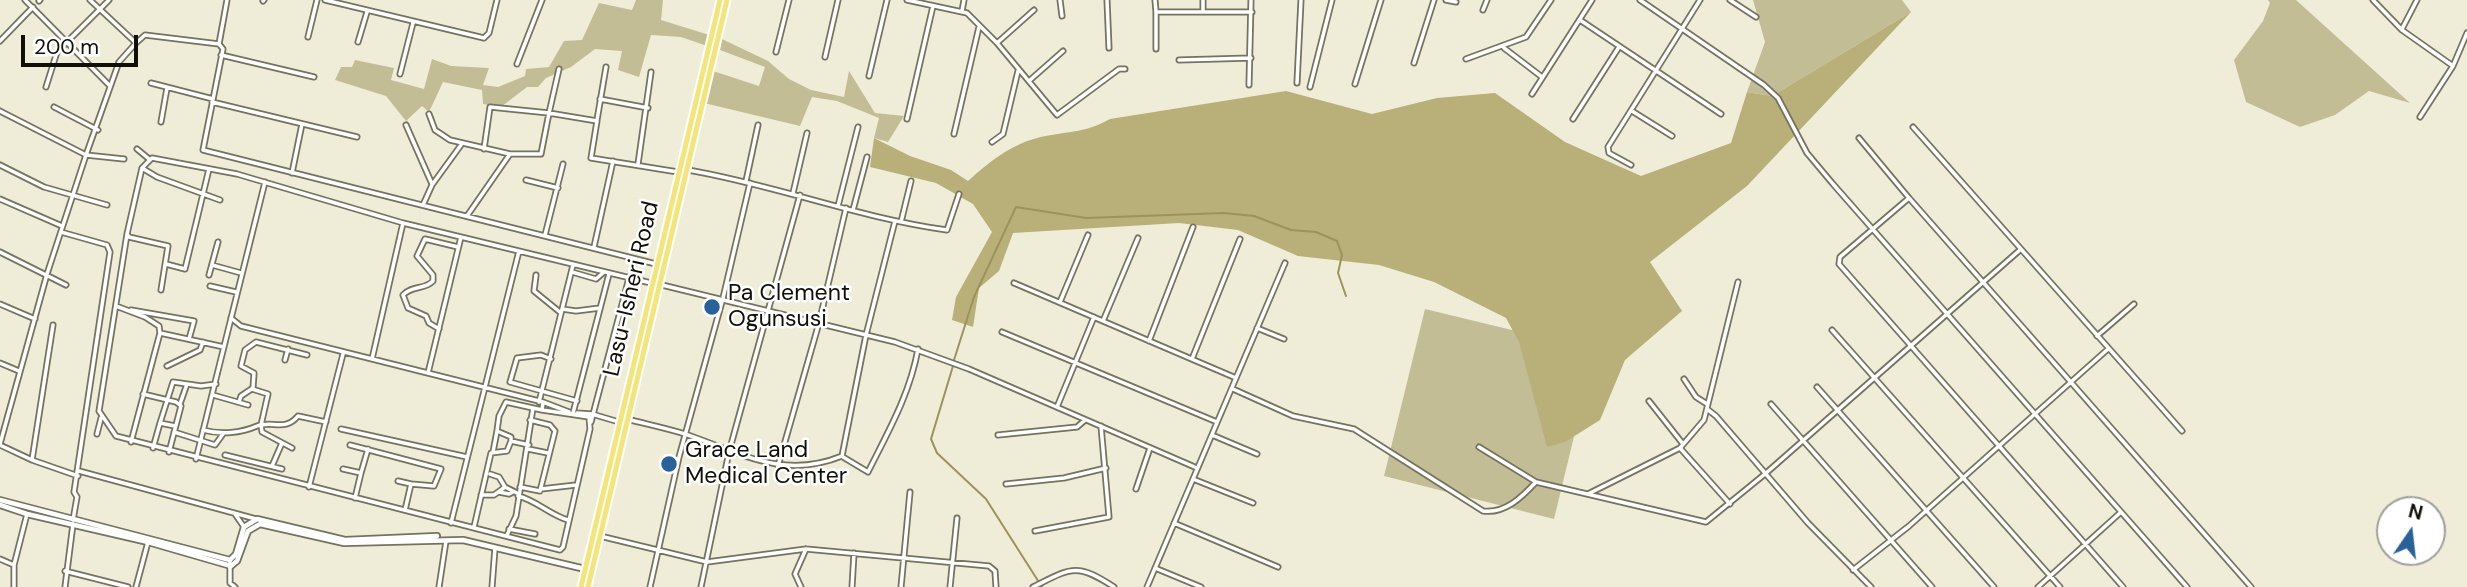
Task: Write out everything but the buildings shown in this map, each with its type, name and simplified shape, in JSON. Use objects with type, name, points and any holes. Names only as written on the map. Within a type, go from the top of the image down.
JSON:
[{"type":"main road","name":"Lasu-Isheri Road","points":[[588,587],[646,337],[656,264],[720,0]]},
{"type":"main road","name":"Lasu-Isheri Road","points":[[580,587],[638,335],[686,170],[727,0]]},
{"type":"main road","points":[[638,335],[646,337]]},
{"type":"street","points":[[25,0],[111,86]]},
{"type":"street","points":[[90,0],[136,43]]},
{"type":"street","points":[[46,87],[57,52],[109,0]]},
{"type":"street","points":[[219,44],[227,0]]},
{"type":"street","points":[[309,37],[317,0]]},
{"type":"street","points":[[325,0],[478,37],[487,35],[497,0]]},
{"type":"street","points":[[517,64],[542,0]]},
{"type":"street","points":[[776,52],[789,0]]},
{"type":"street","points":[[825,57],[838,0]]},
{"type":"street","points":[[869,76],[887,0]]},
{"type":"street","points":[[907,0],[961,11],[997,43],[1057,115],[1119,69],[1125,69]]},
{"type":"street","points":[[961,11],[964,0]]},
{"type":"street","points":[[1060,0],[1062,16]]},
{"type":"street","points":[[1107,0],[1108,48]]},
{"type":"street","points":[[1156,0],[1156,48]]},
{"type":"street","points":[[1203,0],[1203,10]]},
{"type":"street","points":[[1249,85],[1251,0]]},
{"type":"street","points":[[1297,83],[1301,0]]},
{"type":"street","points":[[1310,87],[1331,0]]},
{"type":"street","points":[[1355,84],[1381,0]]},
{"type":"street","points":[[1415,63],[1434,0]]},
{"type":"street","points":[[1446,0],[1456,2]]},
{"type":"street","points":[[1483,9],[1487,0]]},
{"type":"street","points":[[1466,60],[1504,48],[1526,37],[1551,0]]},
{"type":"street","points":[[1532,94],[1592,0]]},
{"type":"street","points":[[1640,0],[1721,53],[1778,98],[1807,153],[2032,414],[2122,513],[2038,587]]},
{"type":"street","points":[[1631,165],[1607,149],[1700,0]]},
{"type":"street","points":[[1730,0],[1756,17]]},
{"type":"street","points":[[2373,0],[2402,30],[2453,66]]},
{"type":"street","points":[[2402,30],[2417,0]]},
{"type":"street","points":[[907,119],[933,6]]},
{"type":"street","points":[[0,41],[33,7]]},
{"type":"street","points":[[997,43],[1034,10]]},
{"type":"street","points":[[358,42],[367,12]]},
{"type":"street","points":[[1156,12],[1252,12]]},
{"type":"street","points":[[1580,20],[1721,114]]},
{"type":"street","points":[[400,74],[413,23]]},
{"type":"street","points":[[954,134],[979,27]]},
{"type":"street","points":[[2420,117],[2453,66],[2467,33]]},
{"type":"street","points":[[585,567],[478,539],[447,536],[345,540],[79,473],[32,460],[0,445],[47,274],[86,155],[98,130],[119,62],[145,35],[219,44],[223,49],[203,150],[656,264]]},
{"type":"street","points":[[1573,119],[1619,47]]},
{"type":"street","points":[[1504,48],[1542,77]]},
{"type":"street","points":[[1029,81],[1063,51]]},
{"type":"street","points":[[221,55],[314,77]]},
{"type":"street","points":[[1179,60],[1251,58]]},
{"type":"street","points":[[606,67],[591,159],[678,172]]},
{"type":"street","points":[[429,114],[435,130],[461,145],[510,154],[541,154],[559,69]]},
{"type":"street","points":[[992,142],[1003,134],[1018,71]]},
{"type":"street","points":[[638,164],[651,72]]},
{"type":"street","points":[[151,83],[357,137]]},
{"type":"street","points":[[161,122],[167,88]]},
{"type":"street","points":[[600,99],[648,108]]},
{"type":"street","points":[[54,107],[98,130]]},
{"type":"street","points":[[484,149],[490,107],[597,121]]},
{"type":"street","points":[[0,111],[86,155],[124,159]]},
{"type":"street","points":[[1632,111],[1672,136]]},
{"type":"street","points":[[292,173],[302,124]]},
{"type":"street","points":[[406,125],[432,184]]},
{"type":"street","points":[[650,587],[685,434],[723,298],[758,125]]},
{"type":"street","points":[[838,206],[858,127]]},
{"type":"street","points":[[1913,127],[2182,431]]},
{"type":"street","points":[[793,194],[807,134]]},
{"type":"street","points":[[1859,138],[2252,587]]},
{"type":"street","points":[[423,205],[432,184],[461,145]]},
{"type":"street","points":[[137,149],[149,159]]},
{"type":"street","points":[[467,216],[510,154]]},
{"type":"street","points":[[853,210],[867,157]]},
{"type":"street","points":[[97,434],[127,234],[142,168],[149,159],[158,158],[265,182],[403,223],[607,273],[723,298],[918,349],[1197,468]]},
{"type":"street","points":[[594,247],[613,161]]},
{"type":"street","points":[[0,164],[44,187],[107,205]]},
{"type":"street","points":[[545,235],[563,164]]},
{"type":"street","points":[[142,168],[157,177],[220,200]]},
{"type":"street","points":[[166,264],[185,268],[201,193],[209,169]]},
{"type":"street","points":[[686,170],[800,195],[871,217],[949,229],[959,194]]},
{"type":"street","points":[[526,180],[558,188]]},
{"type":"street","points":[[901,222],[911,181]]},
{"type":"street","points":[[196,459],[240,273],[265,182]]},
{"type":"street","points":[[701,587],[729,452],[800,195]]},
{"type":"street","points":[[1909,198],[1840,257],[1839,264],[2123,587]]},
{"type":"street","points":[[0,200],[62,229],[107,245],[110,252],[65,570],[65,587]]},
{"type":"street","points":[[778,466],[819,323],[846,208]]},
{"type":"street","points":[[842,456],[866,335],[895,221]]},
{"type":"street","points":[[372,359],[403,223]]},
{"type":"street","points":[[1149,341],[1193,227]]},
{"type":"street","points":[[127,234],[129,237],[168,246],[161,290]]},
{"type":"street","points":[[1060,302],[1088,235]]},
{"type":"street","points":[[428,373],[461,237]]},
{"type":"street","points":[[1103,321],[1138,238]]},
{"type":"street","points":[[439,328],[429,323],[426,316],[408,308],[403,295],[415,286],[428,286],[433,281],[433,275],[417,256],[425,239],[458,247]]},
{"type":"street","points":[[1192,359],[1240,239]]},
{"type":"street","points":[[209,275],[218,242]]},
{"type":"street","points":[[1479,447],[1536,482],[1701,522],[1713,519],[2021,249]]},
{"type":"street","points":[[451,523],[519,251]]},
{"type":"street","points":[[0,252],[66,285]]},
{"type":"street","points":[[1147,587],[1285,263]]},
{"type":"street","points":[[542,410],[542,391],[573,264]]},
{"type":"street","points":[[212,265],[240,273]]},
{"type":"street","points":[[572,272],[596,279],[607,273]]},
{"type":"street","points":[[573,413],[607,273]]},
{"type":"street","points":[[536,275],[534,291],[562,311],[600,308]]},
{"type":"street","points":[[101,418],[116,436],[131,442],[562,549],[592,414],[629,278]]},
{"type":"street","points":[[1587,495],[1682,446],[1702,423],[1738,282]]},
{"type":"street","points":[[1014,283],[1236,379]]},
{"type":"street","points":[[210,286],[236,292]]},
{"type":"street","points":[[0,304],[35,319]]},
{"type":"street","points":[[2097,336],[2134,304]]},
{"type":"street","points":[[116,306],[152,321],[159,326],[160,333],[131,442]]},
{"type":"street","points":[[126,310],[159,313],[194,321],[189,339]]},
{"type":"street","points":[[1057,407],[1094,317]]},
{"type":"street","points":[[231,318],[241,326],[541,402],[573,413],[592,414],[619,422]]},
{"type":"street","points":[[32,460],[54,325]]},
{"type":"street","points":[[229,328],[241,326]]},
{"type":"street","points":[[1257,328],[1284,339]]},
{"type":"street","points":[[1832,330],[2060,587]]},
{"type":"street","points":[[1002,332],[1217,422]]},
{"type":"street","points":[[160,333],[223,347]]},
{"type":"street","points":[[269,344],[271,334]]},
{"type":"street","points":[[167,366],[200,350],[203,342]]},
{"type":"street","points":[[252,389],[254,373],[242,368],[241,358],[246,348],[256,342],[307,355]]},
{"type":"street","points":[[285,360],[288,349]]},
{"type":"street","points":[[627,419],[685,434],[729,452],[778,466],[803,467],[842,456],[868,472],[913,376],[918,349]]},
{"type":"street","points":[[1853,570],[1962,479],[1997,444],[2108,349]]},
{"type":"street","points":[[309,487],[343,353]]},
{"type":"street","points":[[551,359],[541,355],[517,358],[511,377],[512,384],[578,401]]},
{"type":"street","points":[[0,363],[19,371]]},
{"type":"street","points":[[1684,379],[1696,397],[1716,416],[1765,474],[1871,587]]},
{"type":"street","points":[[153,448],[173,382],[216,383]]},
{"type":"street","points":[[169,452],[187,384]]},
{"type":"street","points":[[1816,387],[1994,587]]},
{"type":"street","points":[[239,402],[241,396],[252,389],[268,394],[261,425],[264,434],[292,449]]},
{"type":"street","points":[[1233,389],[1293,416],[1354,429],[1483,511],[1497,511],[1512,504],[1536,482]]},
{"type":"street","points":[[143,394],[180,404]]},
{"type":"street","points":[[213,396],[247,404]]},
{"type":"street","points":[[1650,401],[1682,446],[1730,504]]},
{"type":"street","points":[[474,527],[499,416],[506,402],[589,417],[589,428]]},
{"type":"street","points":[[1771,404],[1931,587]]},
{"type":"street","points":[[507,535],[516,516],[517,494],[528,447],[533,408]]},
{"type":"street","points":[[203,430],[223,433],[251,432],[261,425],[284,426],[298,416],[326,422]]},
{"type":"street","points":[[530,420],[550,425],[555,431],[541,489]]},
{"type":"street","points":[[998,435],[1077,427],[1084,420]]},
{"type":"street","points":[[160,422],[176,426]]},
{"type":"street","points":[[1035,531],[1109,517],[1101,426]]},
{"type":"street","points":[[341,429],[467,457]]},
{"type":"street","points":[[497,431],[511,437],[511,440],[548,453]]},
{"type":"street","points":[[174,432],[200,443],[215,445],[223,433]]},
{"type":"street","points":[[1212,435],[1257,454]]},
{"type":"street","points":[[493,452],[507,451],[511,440]]},
{"type":"street","points":[[272,466],[283,442]]},
{"type":"street","points":[[350,444],[441,469],[434,486],[398,481]]},
{"type":"street","points":[[1136,489],[1151,448]]},
{"type":"street","points":[[355,498],[368,449]]},
{"type":"street","points":[[225,455],[282,469]]},
{"type":"street","points":[[254,474],[256,463]]},
{"type":"street","points":[[1006,484],[1064,478],[1106,468]]},
{"type":"street","points":[[343,469],[361,472]]},
{"type":"street","points":[[2084,470],[2187,587]]},
{"type":"street","points":[[490,474],[499,477],[505,486],[551,515],[568,520]]},
{"type":"street","points":[[1193,479],[1253,503]]},
{"type":"street","points":[[405,510],[411,484]]},
{"type":"street","points":[[520,487],[538,492],[541,489],[576,485]]},
{"type":"street","points":[[481,495],[494,495],[505,486]]},
{"type":"street","points":[[499,492],[517,494]]},
{"type":"street","points":[[901,587],[910,492]]},
{"type":"street","points":[[0,503],[27,514],[73,522],[230,563],[237,561],[247,531],[260,524],[344,543],[447,539],[496,546],[585,567]]},
{"type":"street","points":[[0,503],[230,563]]},
{"type":"street","points":[[234,513],[244,527]]},
{"type":"street","points":[[14,587],[14,565],[27,514]]},
{"type":"street","points":[[950,587],[957,518]]},
{"type":"street","points":[[236,587],[230,583],[230,563],[236,554],[244,527],[257,519]]},
{"type":"street","points":[[1174,523],[1278,567]]},
{"type":"street","points":[[509,529],[535,534]]},
{"type":"street","points":[[600,536],[707,562],[806,549],[993,568],[996,587]]},
{"type":"street","points":[[439,587],[447,539]]},
{"type":"street","points":[[136,587],[148,542]]},
{"type":"street","points":[[492,587],[496,546]]},
{"type":"street","points":[[801,587],[795,574],[806,549]]},
{"type":"street","points":[[852,587],[854,553]]},
{"type":"street","points":[[0,559],[14,565]]},
{"type":"street","points":[[1155,568],[1200,587]]},
{"type":"street","points":[[1033,587],[1069,569],[1081,570],[1114,587]]},
{"type":"street","points":[[65,570],[128,587]]},
{"type":"shaded area","points":[[636,0],[663,0],[661,20],[719,38],[716,49],[681,37],[651,35],[639,77],[618,70],[622,51],[595,49],[571,67],[546,78],[538,87],[527,87],[501,107],[483,104],[482,90],[443,82],[429,112],[422,106],[406,121],[386,96],[335,80],[341,67],[352,67],[355,60],[394,68],[391,80],[424,89],[432,59],[451,66],[489,68],[483,85],[498,87],[525,76],[526,69],[549,67],[564,41],[582,40],[599,3],[632,10]]},
{"type":"shaded area","points":[[1753,0],[1902,0],[1911,12],[1772,96],[1747,92],[1765,42]]},
{"type":"shaded area","points":[[2268,0],[2296,0],[2410,103],[2369,91],[2335,115],[2300,127],[2246,102],[2234,60],[2263,21],[2270,3]]},
{"type":"shaded area","points":[[1911,12],[1747,186],[1650,262],[1682,311],[1625,360],[1600,420],[1565,442],[1547,447],[1519,342],[1506,318],[1434,282],[1379,265],[1298,256],[1238,230],[1179,223],[1013,233],[999,271],[979,288],[973,327],[952,320],[956,297],[992,232],[973,204],[936,183],[870,167],[874,138],[910,156],[951,170],[968,181],[992,161],[1018,145],[1037,138],[1074,132],[1110,119],[1286,91],[1372,114],[1437,98],[1495,93],[1565,142],[1641,176],[1731,143],[1747,92],[1772,96]]},
{"type":"shaded area","points":[[722,39],[768,61],[789,79],[811,90],[844,97],[849,71],[875,113],[904,116],[888,142],[874,138],[879,118],[837,101],[812,97],[800,126],[704,103],[713,71],[759,86],[765,67],[720,50]]},
{"type":"shaded area","points":[[1425,309],[1595,350],[1554,519],[1384,476]]},
{"type":"waterway","points":[[954,360],[974,297],[1016,207],[1086,218],[1224,213],[1254,216],[1291,230],[1316,232],[1337,241],[1342,255],[1338,273],[1346,296]]},
{"type":"waterway","points":[[953,366],[931,439],[937,453],[986,499],[1042,587]]},
{"type":"place","name":"Pa Clement Ogunsusi","points":[[712,307]]},
{"type":"place","name":"Grace Land Medical Center","points":[[669,464]]}]
